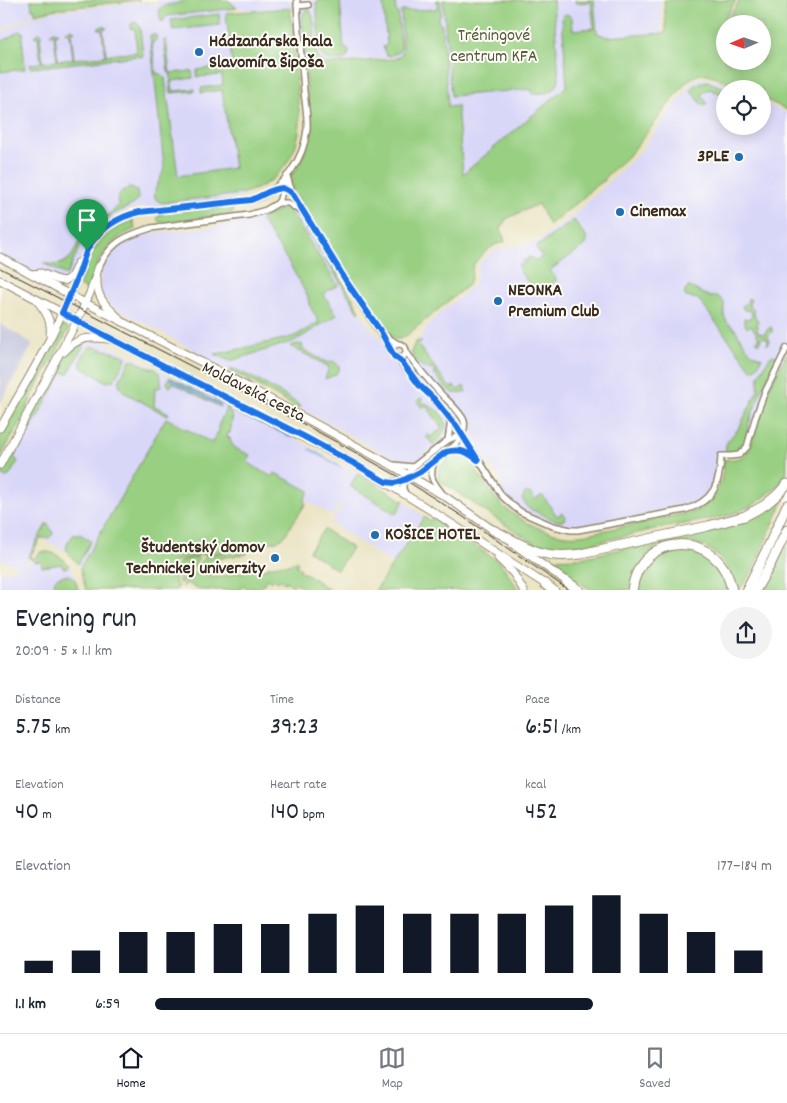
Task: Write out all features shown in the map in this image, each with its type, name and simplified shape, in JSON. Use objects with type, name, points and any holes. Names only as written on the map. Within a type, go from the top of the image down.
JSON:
[{"type":"highway","points":[[493,530],[543,553],[562,555],[582,554],[745,516],[765,505],[787,484]]},
{"type":"highway","points":[[746,590],[787,505]]},
{"type":"highway","points":[[755,590],[787,530]]},
{"type":"highway","points":[[632,590],[637,574],[649,556],[662,548],[680,544],[702,548],[716,558],[728,576],[732,590]]},
{"type":"highway","name":"Moldavská cesta","points":[[566,581],[580,590]]},
{"type":"highway","name":"Moldavská cesta","points":[[545,584],[554,590]]},
{"type":"street","points":[[0,428],[49,341],[70,296],[87,250],[96,237],[106,228],[120,219],[133,214],[168,208],[251,200],[271,190],[296,164],[303,149],[307,129],[297,0]]},
{"type":"street","points":[[297,6],[308,5]]},
{"type":"street","points":[[278,203],[287,175]]},
{"type":"street","points":[[287,175],[292,193],[304,214],[381,332],[394,356],[398,358],[419,385],[444,410],[463,434],[502,496],[517,510],[553,526],[578,530],[678,512],[699,505],[715,489],[721,456],[740,455],[747,447],[764,394],[787,348]]},
{"type":"street","points":[[271,190],[283,188],[292,193]]},
{"type":"street","points":[[0,465],[77,321],[100,266],[108,251],[115,244],[139,231],[250,215],[266,210],[278,203],[288,203],[304,214]]},
{"type":"street","name":"Moldavská cesta","points":[[32,274],[40,273],[58,280],[66,280],[71,277],[87,250]]},
{"type":"street","name":"Moldavská cesta","points":[[0,257],[70,296],[213,368],[391,465],[407,477],[446,498],[566,581]]},
{"type":"street","name":"Moldavská cesta","points":[[100,266],[97,282],[100,296],[105,304],[124,323]]},
{"type":"street","name":"Moldavská cesta","points":[[0,280],[355,464],[545,584]]},
{"type":"street","name":"Moldavská cesta","points":[[34,298],[47,313],[51,329],[49,341]]},
{"type":"street","points":[[381,332],[404,346],[433,385],[462,416],[464,426],[463,434],[456,443],[435,460],[395,483],[386,482]]},
{"type":"street","points":[[58,357],[73,343],[80,340],[90,338],[112,339]]},
{"type":"street","points":[[392,351],[398,344]]},
{"type":"street","points":[[398,358],[403,358],[407,352]]},
{"type":"street","points":[[448,440],[451,420]]},
{"type":"street","points":[[406,495],[403,488],[413,467],[448,440],[463,434]]},
{"type":"street","points":[[446,452],[462,450],[478,460]]},
{"type":"street","points":[[435,460],[431,474],[433,481],[446,498]]},
{"type":"street","points":[[391,465],[413,467]]},
{"type":"street","points":[[435,513],[461,534],[502,561],[513,573],[524,590]]},
{"type":"shaded area","points":[[0,0],[31,0],[32,9],[35,9],[35,14],[15,22],[0,31]]},
{"type":"shaded area","points":[[156,0],[660,0],[662,33],[564,40],[567,86],[463,175],[457,107],[448,107],[444,53],[303,66],[297,6],[255,10],[240,8],[228,10],[246,196],[134,208],[105,223],[93,234],[88,240],[87,250],[72,275],[64,281],[32,274],[0,257],[0,34],[33,17],[49,12],[143,2],[157,5]]},
{"type":"shaded area","points":[[700,78],[716,80],[716,135],[771,135],[771,106],[787,113],[787,348],[749,444],[739,455],[721,456],[717,483],[699,505],[571,530],[521,512],[502,496],[502,482],[479,447],[468,427],[467,421],[447,433],[441,442],[417,461],[411,464],[402,464],[113,307],[100,292],[101,272],[107,260],[118,246],[132,238],[164,231],[214,227],[247,219],[285,204],[291,206],[308,226],[354,300],[363,318],[398,364],[412,354],[414,346],[430,322],[474,284],[479,264],[491,252],[503,247],[535,243],[575,214],[639,153],[694,81]]},
{"type":"shaded area","points":[[0,324],[33,344],[0,403]]},
{"type":"shaded area","points":[[96,340],[292,436],[404,501],[424,517],[393,564],[331,523],[343,505],[340,504],[332,516],[304,499],[308,490],[275,473],[273,477],[166,418],[80,568],[69,553],[41,538],[23,567],[17,567],[0,558],[0,473],[70,350],[81,342]]},
{"type":"shaded area","points":[[39,553],[52,553],[68,564],[75,576],[78,590],[0,590],[0,572],[24,567]]},
{"type":"green space","points":[[31,0],[140,0],[57,9],[35,14],[35,9],[32,9]]},
{"type":"green space","points":[[185,0],[228,0],[237,8],[167,16],[161,22],[158,10],[160,8]]},
{"type":"green space","points":[[318,0],[340,0],[344,48],[349,50],[348,57],[345,59],[327,59],[320,52],[316,3]]},
{"type":"green space","points":[[436,0],[440,0],[441,15],[438,18],[439,23],[442,25],[448,107],[457,106],[463,174],[567,86],[562,17],[567,14],[572,18],[573,30],[594,28],[591,2],[576,3],[575,0],[594,0],[597,33],[607,37],[665,33],[664,0],[736,0],[727,15],[716,15],[716,70],[771,70],[771,15],[730,15],[740,0],[787,0],[787,110],[771,102],[771,80],[721,80],[704,74],[690,79],[632,152],[605,177],[604,181],[592,188],[582,199],[549,225],[538,204],[506,219],[501,229],[505,242],[494,245],[477,260],[473,266],[468,285],[407,335],[400,339],[395,339],[385,331],[365,305],[292,188],[290,177],[301,163],[310,134],[302,18],[307,9],[310,10],[314,22],[317,55],[322,62],[331,64],[394,59],[401,55],[403,50],[401,11],[437,8]]},
{"type":"green space","name":"Tréningové centrum KFA","points":[[443,0],[553,0],[559,78],[556,87],[550,92],[532,94],[531,89],[451,96]]},
{"type":"green space","points":[[395,2],[398,13],[401,47],[399,52],[390,56],[386,55],[383,47],[387,45],[383,3]]},
{"type":"green space","points":[[290,8],[300,123],[295,146],[285,166],[268,182],[247,192],[163,203],[157,201],[155,197],[156,188],[164,166],[150,35],[156,35],[156,40],[152,44],[156,73],[161,74],[165,78],[178,176],[234,168],[222,90],[201,93],[201,88],[223,85],[222,75],[197,77],[197,70],[232,65],[226,13]]},
{"type":"green space","points":[[219,14],[220,25],[173,30],[171,20]]},
{"type":"green space","points":[[135,22],[140,28],[142,57],[31,68],[30,64],[41,63],[38,37],[34,36],[38,33],[43,35],[40,37],[43,63],[57,61],[54,35],[50,34],[54,31],[59,33],[55,35],[58,61],[73,59],[70,33],[66,32],[70,29],[75,31],[71,33],[74,59],[105,56],[102,29],[98,29],[102,26],[107,28],[103,29],[106,55],[137,52],[135,29],[130,28],[131,24]]},
{"type":"green space","points":[[19,31],[23,32],[24,35],[22,35],[25,69],[0,72],[0,43]]},
{"type":"green space","points":[[166,39],[170,73],[168,72],[164,41]]},
{"type":"green space","points":[[192,71],[193,78],[172,81],[173,91],[195,89],[195,91],[171,93],[170,73]]},
{"type":"green space","points":[[707,81],[716,85],[716,92],[709,89],[701,95],[707,103],[703,106],[690,89],[696,84]]},
{"type":"green space","points":[[128,188],[137,191],[138,198],[134,204],[108,217],[91,232],[79,248],[66,275],[43,263],[52,265],[63,263],[69,259],[85,233],[119,205],[117,199],[119,195]]},
{"type":"green space","points":[[232,205],[233,213],[161,223],[157,218],[160,214]]},
{"type":"green space","points":[[288,209],[338,286],[328,290],[324,295],[337,315],[295,341],[230,361],[215,354],[295,336],[319,322],[310,307],[308,297],[289,263],[261,220],[280,210]]},
{"type":"green space","points":[[297,215],[308,226],[354,300],[359,312],[352,301]]},
{"type":"green space","points":[[133,220],[135,229],[116,240],[104,253],[87,290],[79,286],[92,254],[103,238]]},
{"type":"green space","points":[[574,220],[588,240],[585,242],[586,245],[550,270],[557,280],[537,294],[519,270],[519,264],[524,265],[523,260],[528,261],[528,257],[536,261],[542,257],[536,247]]},
{"type":"green space","points":[[688,287],[708,296],[717,296],[721,299],[724,303],[724,315],[727,322],[735,329],[747,348],[762,358],[756,368],[752,370],[698,299],[686,297],[684,293]]},
{"type":"green space","points":[[748,298],[751,300],[749,305],[754,309],[754,315],[758,321],[756,325],[758,326],[757,330],[759,333],[764,334],[770,327],[772,328],[772,332],[768,336],[770,342],[767,345],[768,341],[765,337],[761,338],[759,344],[756,341],[759,338],[751,325],[747,328],[744,322],[744,318],[749,319],[752,316],[751,311],[744,310],[742,306],[747,303]]},
{"type":"green space","points":[[61,325],[69,329],[0,458],[0,439],[56,340]]},
{"type":"green space","points":[[81,342],[83,347],[68,374],[63,372],[14,457],[18,461],[9,476],[3,476],[5,464],[70,350]]},
{"type":"green space","points":[[416,342],[422,342],[418,345],[450,388],[454,386],[458,390],[464,386],[466,392],[451,392],[434,374],[432,369],[430,370],[427,367],[426,369],[415,361],[412,355],[413,347]]},
{"type":"green space","points":[[303,345],[302,349],[328,363],[333,361],[339,366],[339,371],[325,379],[329,367],[290,346]]},
{"type":"green space","points":[[91,346],[126,357],[114,380],[107,382],[81,367],[83,356]]},
{"type":"green space","points":[[787,353],[787,473],[779,485],[762,499],[732,514],[585,545],[566,547],[545,546],[536,544],[439,480],[439,469],[446,461],[456,457],[466,460],[468,458],[493,495],[503,506],[528,523],[546,531],[565,535],[589,534],[693,512],[707,503],[717,491],[722,476],[724,460],[741,457],[746,454],[752,444],[764,402]]},
{"type":"green space","points":[[773,355],[778,357],[752,415],[745,444],[737,453],[728,452],[726,451],[726,444],[740,426],[758,390],[759,375]]},
{"type":"green space","points":[[130,360],[153,368],[159,373],[161,387],[155,388],[154,406],[169,413],[168,415],[124,392],[120,387],[119,381]]},
{"type":"green space","points":[[231,369],[265,384],[294,401],[300,407],[297,408],[231,371]]},
{"type":"green space","points":[[170,377],[221,404],[220,407],[173,383],[170,387],[167,382]]},
{"type":"green space","points":[[421,398],[425,404],[444,417],[445,430],[433,445],[426,436],[428,434],[431,437],[442,428],[426,405],[422,408],[417,401]]},
{"type":"green space","points":[[227,407],[233,419],[231,419],[230,433],[228,433],[227,437],[230,438],[232,445],[250,455],[247,462],[272,477],[275,473],[309,491],[304,501],[306,503],[284,537],[277,541],[172,562],[173,575],[178,587],[176,590],[86,590],[80,568],[166,418],[212,443],[219,432],[218,426]]},
{"type":"green space","points":[[358,474],[404,501],[396,514],[350,486]]},
{"type":"green space","points":[[525,493],[530,493],[535,500],[542,495],[557,516],[562,513],[565,516],[564,520],[556,521],[528,508],[522,499]]},
{"type":"green space","points":[[784,495],[785,497],[750,575],[739,590],[736,590],[723,561],[708,548],[697,543],[663,544],[651,550],[646,555],[629,590],[591,590],[545,559],[581,558],[726,526],[753,517]]},
{"type":"green space","points":[[424,517],[430,521],[431,519],[436,520],[499,562],[519,590],[376,590]]},
{"type":"green space","points":[[47,523],[53,534],[49,538],[41,538],[30,557],[34,559],[40,552],[49,552],[63,559],[69,565],[68,567],[63,568],[61,564],[42,567],[41,561],[36,562],[28,557]]},
{"type":"green space","points":[[324,529],[352,548],[337,570],[309,551]]},
{"type":"green space","points":[[78,533],[91,541],[78,564],[66,548],[74,534],[77,536]]},
{"type":"green space","points":[[787,546],[787,590],[762,590],[774,571]]},
{"type":"green space","points":[[681,548],[703,552],[721,568],[728,590],[635,590],[638,579],[648,563],[657,555]]},
{"type":"green space","points":[[244,549],[247,554],[213,559],[208,562],[209,569],[194,570],[205,556]]},
{"type":"green space","points":[[197,557],[199,559],[180,584],[175,571],[176,565],[181,561]]},
{"type":"green space","points":[[296,561],[298,563],[296,566],[301,569],[300,571],[329,589],[306,590],[295,583],[293,586],[286,581],[285,583],[280,580],[278,582],[273,579],[272,581],[267,579],[259,590],[253,586],[250,590],[243,585],[241,590],[199,590],[187,583],[182,586],[191,575],[196,573],[209,571],[211,578],[217,578],[256,568],[263,569],[285,565]]},
{"type":"green space","points":[[67,575],[74,578],[78,590],[55,590],[54,583],[56,579]]},
{"type":"waterway","points":[[170,379],[220,405]]},
{"type":"waterway","points":[[243,414],[291,437]]},
{"type":"waterway","points":[[310,449],[340,467]]},
{"type":"tram line","points":[[0,268],[298,421],[410,483],[462,516],[569,590]]},
{"type":"place","name":"Hádzanárska hala Slavomíra Šipoša","points":[[199,52]]},
{"type":"place","name":"3PLE","points":[[739,157]]},
{"type":"place","name":"Cinemax","points":[[620,212]]},
{"type":"place","name":"NEONKA Premium Club","points":[[498,301]]},
{"type":"place","name":"KOŠICE HOTEL","points":[[375,535]]},
{"type":"place","name":"Študentský domov Technickej univerzity","points":[[275,558]]},
{"type":"route","points":[[283,188],[292,193],[348,284],[381,332],[394,356],[402,362],[419,385],[444,410],[463,434],[478,460],[462,450],[452,450],[446,452],[420,472],[400,482],[386,482],[303,436],[62,313],[87,250],[96,237],[106,228],[120,219],[133,214],[168,208],[251,200],[271,190],[283,188]]}]
